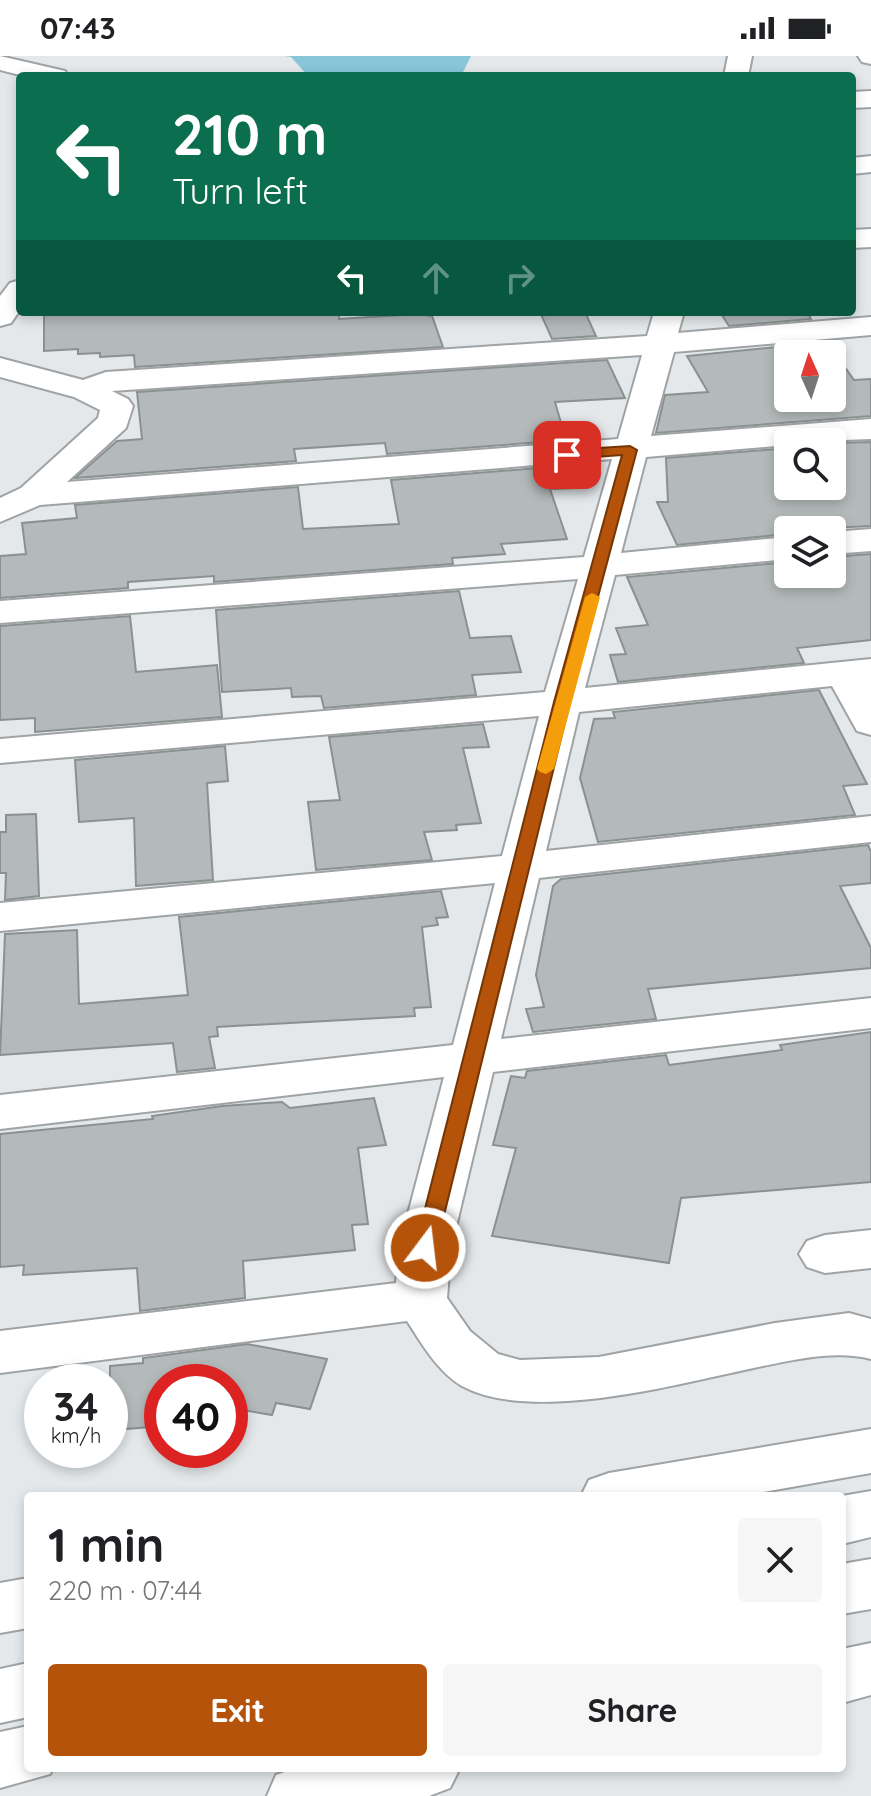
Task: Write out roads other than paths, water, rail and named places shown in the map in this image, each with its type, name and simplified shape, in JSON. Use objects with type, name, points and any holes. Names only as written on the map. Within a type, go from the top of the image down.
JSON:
[{"type":"main road","points":[[0,63],[39,72]]},
{"type":"main road","points":[[85,390],[106,382],[665,328],[871,326]]},
{"type":"main road","points":[[665,328],[562,702],[425,1248],[421,1300],[451,1345],[481,1371],[520,1381],[599,1378],[775,1343],[849,1333],[871,1339]]},
{"type":"main road","points":[[0,367],[85,390],[117,406],[114,421],[33,495],[0,512]]},
{"type":"main road","points":[[33,495],[871,429]]},
{"type":"main road","points":[[846,542],[871,540]]},
{"type":"main road","points":[[0,612],[601,566],[774,549]]},
{"type":"main road","points":[[0,751],[562,702],[858,671],[871,723]]},
{"type":"main road","points":[[0,917],[521,867],[871,829]]},
{"type":"main road","points":[[0,1112],[871,1013]]},
{"type":"main road","points":[[0,1352],[421,1300]]},
{"type":"main road","points":[[632,1492],[871,1451]]},
{"type":"main road","points":[[846,1519],[871,1514]]},
{"type":"main road","points":[[846,1588],[871,1584]]},
{"type":"main road","points":[[0,1608],[24,1604]]},
{"type":"main road","points":[[846,1675],[871,1669]]},
{"type":"main road","points":[[0,1696],[24,1691]]},
{"type":"main road","points":[[0,1760],[24,1755]]},
{"type":"main road","points":[[299,1796],[410,1772]]}]
